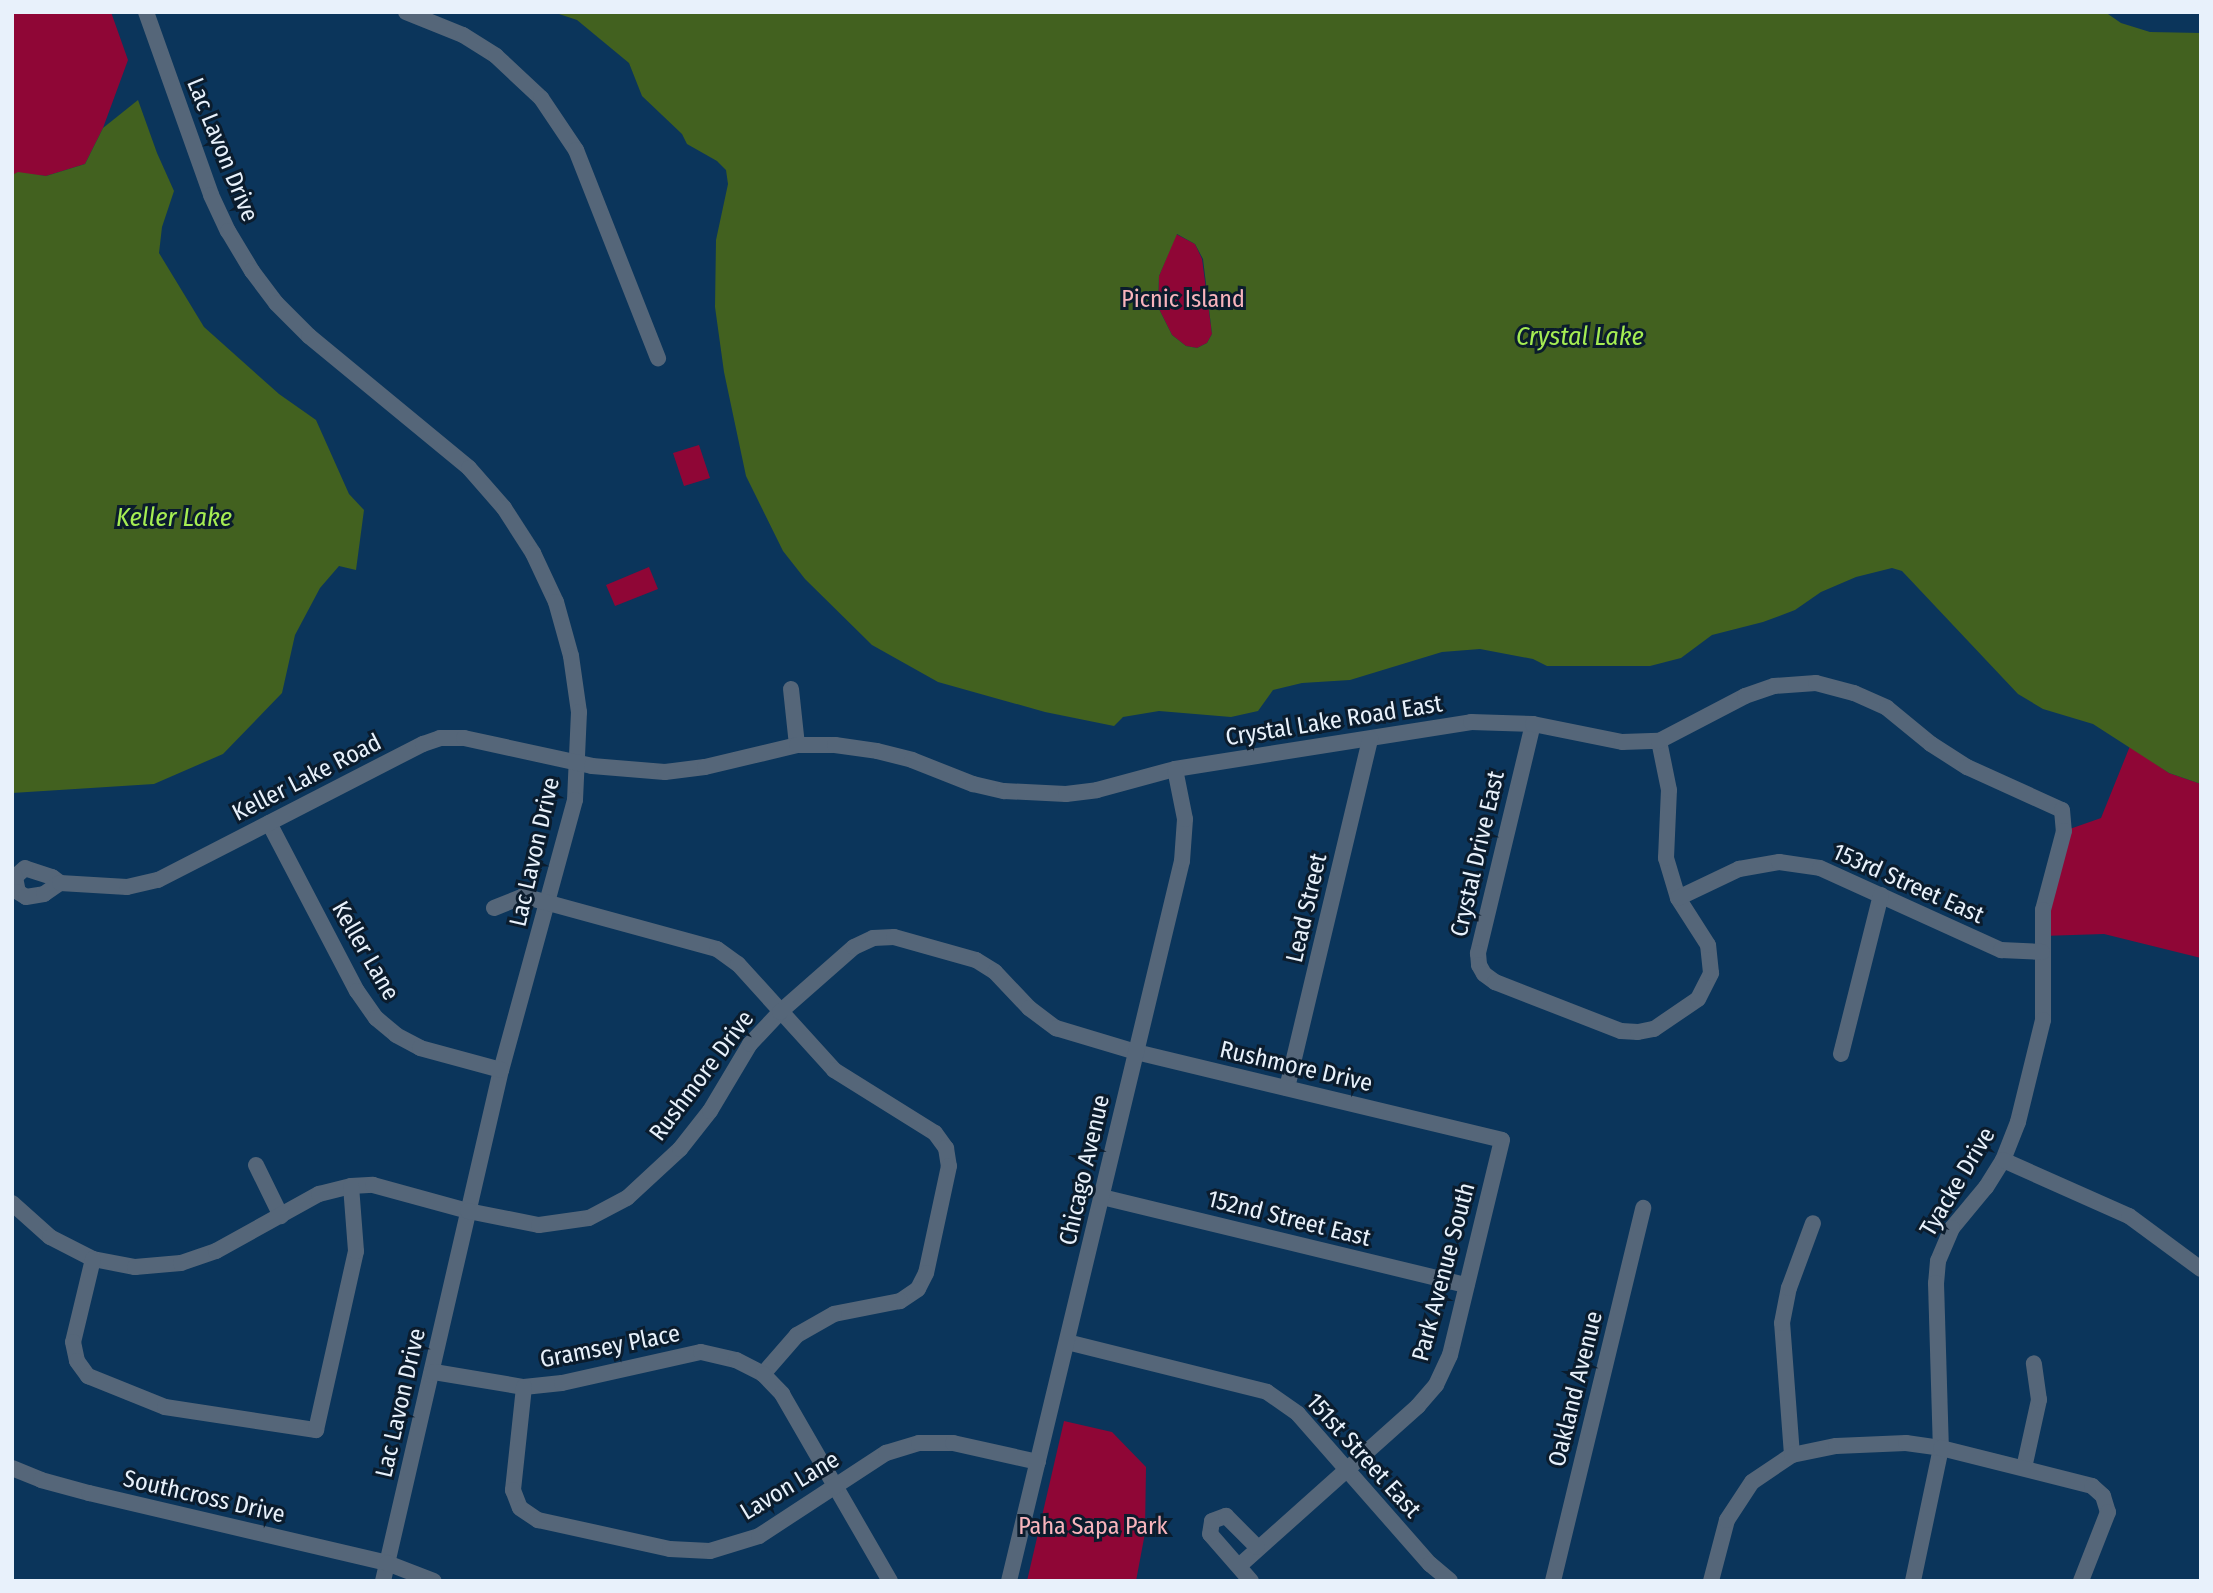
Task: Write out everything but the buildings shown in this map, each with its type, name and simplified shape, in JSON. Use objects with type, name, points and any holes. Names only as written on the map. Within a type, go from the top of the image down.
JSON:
[{"type":"street","name":"Lac Lavon Drive","points":[[146,12],[211,195],[228,231],[252,271],[276,303],[309,336],[469,468],[504,508],[533,553],[556,602],[571,656],[579,712],[579,764],[575,800],[500,1070],[383,1581]]},
{"type":"street","points":[[406,12],[474,42],[496,56],[541,98],[576,150],[658,358]]},
{"type":"street","name":"Crystal Lake Road East","points":[[579,764],[665,772],[705,767],[797,745],[835,745],[877,751],[973,784],[1004,791],[1038,794],[1097,790],[1175,769],[1471,722],[1533,724],[1622,742],[1659,740],[1764,689],[1816,683],[1854,693],[1887,708],[1931,744],[1967,767],[2062,810]]},
{"type":"street","points":[[791,689],[797,745]]},
{"type":"street","name":"Crystal Drive East","points":[[1533,724],[1478,953],[1479,965],[1484,974],[1501,985],[1621,1031],[1654,1029],[1698,999],[1711,973],[1708,945],[1678,898]]},
{"type":"street","name":"Keller Lake Road","points":[[60,883],[127,887],[158,880],[423,744],[440,738],[464,738],[579,764]]},
{"type":"street","name":"Lead Street","points":[[1287,1088],[1370,739]]},
{"type":"street","points":[[1659,740],[1668,790],[1666,858],[1678,898]]},
{"type":"street","name":"Chicago Avenue","points":[[1009,1581],[1182,861],[1185,819],[1175,769]]},
{"type":"street","name":"Tyacke Drive","points":[[1913,1581],[1941,1448],[1936,1283],[1938,1261],[1952,1228],[1986,1187],[2003,1160],[2018,1122],[2043,1020],[2043,910],[2064,831],[2062,810]]},
{"type":"street","name":"Keller Lane","points":[[269,823],[356,991],[376,1018],[396,1035],[420,1048],[500,1070]]},
{"type":"street","name":"153rd Street East","points":[[1678,898],[1740,869],[1779,862],[1820,868],[2001,950],[2042,952]]},
{"type":"street","points":[[1841,1054],[1881,895]]},
{"type":"street","points":[[494,908],[523,896],[718,949],[738,964],[834,1070],[935,1133],[946,1149],[949,1166],[926,1273],[918,1289],[900,1301],[834,1314],[797,1335],[763,1374]]},
{"type":"street","name":"Rushmore Drive","points":[[12,1203],[50,1237],[93,1259],[135,1267],[181,1263],[216,1251],[319,1194],[351,1186],[373,1185],[468,1211],[540,1225],[589,1218],[627,1198],[680,1149],[710,1111],[750,1044],[780,1012],[854,947],[873,938],[894,937],[976,960],[995,972],[1029,1008],[1056,1028],[1136,1052],[1502,1140]]},
{"type":"street","name":"Park Avenue South","points":[[1239,1566],[1257,1547],[1418,1406],[1436,1385],[1450,1355],[1502,1140]]},
{"type":"street","points":[[2003,1160],[2129,1216],[2201,1269]]},
{"type":"street","points":[[256,1166],[281,1216]]},
{"type":"street","points":[[93,1259],[73,1342],[77,1361],[88,1376],[165,1407],[316,1430],[356,1251],[351,1186]]},
{"type":"street","name":"152nd Street East","points":[[1102,1197],[1467,1285]]},
{"type":"street","name":"Oakland Avenue","points":[[1553,1581],[1643,1208]]},
{"type":"street","points":[[1792,1455],[1782,1353],[1782,1323],[1789,1288],[1813,1223]]},
{"type":"street","name":"151st Street East","points":[[1067,1342],[1267,1392],[1298,1414],[1430,1564],[1450,1581]]},
{"type":"street","name":"Gramsey Place","points":[[430,1375],[434,1372],[524,1387],[562,1383],[701,1352],[736,1360],[763,1374],[782,1394],[890,1581]]},
{"type":"street","points":[[2024,1468],[2039,1400],[2034,1363]]},
{"type":"street","name":"Lavon Lane","points":[[524,1387],[513,1490],[520,1508],[538,1520],[670,1549],[710,1550],[759,1536],[886,1453],[919,1443],[953,1443],[1038,1462]]},
{"type":"street","points":[[1711,1581],[1727,1520],[1752,1482],[1792,1455],[1836,1446],[1906,1443],[1941,1448],[2091,1486],[2103,1496],[2108,1512],[2081,1581]]},
{"type":"street","name":"Southcross Drive","points":[[12,1468],[41,1480],[102,1496],[387,1563],[434,1581]]},
{"type":"street","points":[[1251,1581],[1210,1534],[1212,1521],[1226,1516],[1257,1547]]},
{"type":"green space","points":[[12,12],[111,12],[128,60],[103,128],[85,164],[46,176],[18,173],[12,175]]},
{"type":"green space","name":"Picnic Island","points":[[1176,234],[1195,244],[1202,259],[1212,334],[1207,343],[1197,348],[1186,346],[1172,335],[1158,307],[1159,276]]},
{"type":"green space","points":[[699,445],[710,478],[684,486],[673,453]]},
{"type":"green space","points":[[649,567],[658,589],[615,606],[606,585]]},
{"type":"green space","points":[[2130,746],[2169,773],[2201,784],[2201,958],[2104,934],[2042,936],[2064,831],[2101,818]]},
{"type":"green space","name":"Paha Sapa Park","points":[[1064,1421],[1112,1432],[1146,1467],[1145,1533],[1136,1581],[1027,1581]]},
{"type":"water","name":"Crystal Lake","points":[[553,12],[2105,12],[2121,23],[2150,32],[2201,33],[2201,784],[2169,773],[2093,724],[2043,709],[2018,694],[1902,571],[1892,568],[1856,577],[1821,592],[1795,610],[1763,622],[1712,635],[1681,658],[1650,666],[1547,666],[1533,659],[1480,649],[1442,652],[1350,680],[1302,683],[1273,690],[1258,711],[1231,717],[1159,711],[1123,717],[1114,726],[1045,712],[938,682],[872,645],[805,579],[783,551],[746,476],[724,372],[715,307],[716,240],[728,184],[726,170],[717,161],[687,144],[682,134],[642,96],[629,63],[577,20]],"holes":[[[1177,234],[1195,244],[1203,259],[1212,334],[1207,343],[1197,348],[1186,346],[1172,335],[1158,307],[1159,276]]]},
{"type":"water","name":"Keller Lake","points":[[138,100],[174,191],[162,227],[159,253],[204,327],[279,394],[316,420],[349,494],[364,510],[356,570],[339,566],[320,588],[295,635],[282,693],[223,754],[154,784],[12,793],[12,175],[18,172],[46,176],[85,164],[103,128]]}]
